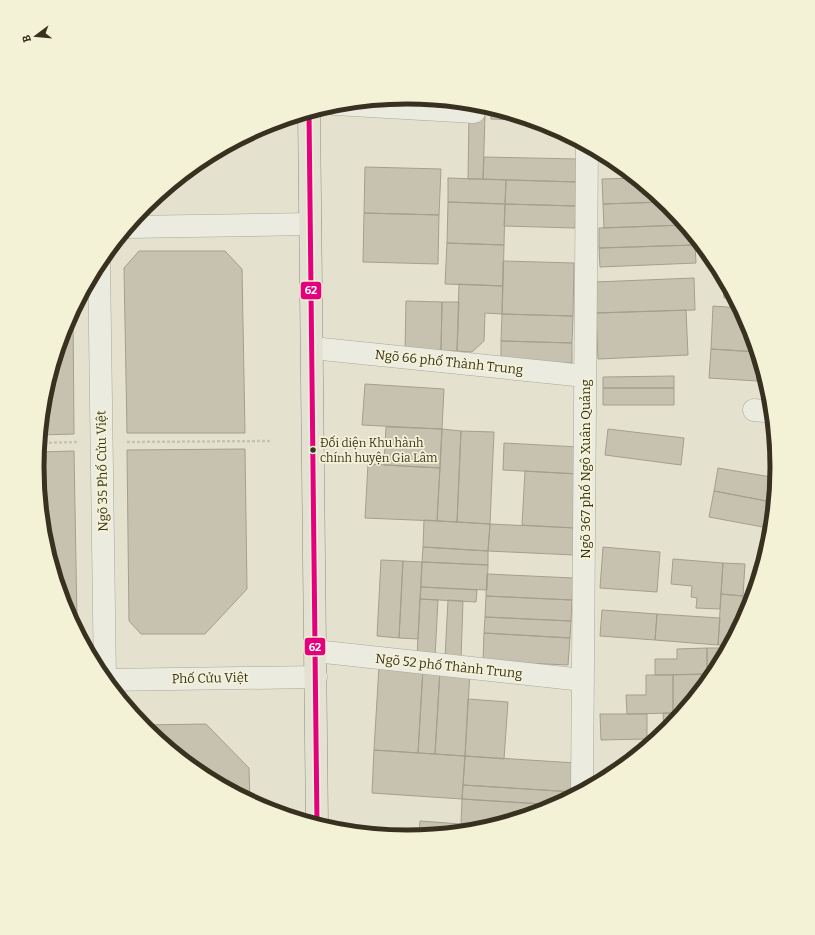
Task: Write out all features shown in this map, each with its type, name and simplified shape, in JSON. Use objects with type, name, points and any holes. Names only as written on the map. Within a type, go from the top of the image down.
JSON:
[{"type":"main road","points":[[309,117],[317,820]]},
{"type":"street","points":[[371,106],[474,112]]},
{"type":"street","name":"Ngõ 367 phố Ngô Xuân Quảng","points":[[582,786],[587,152]]},
{"type":"street","points":[[135,227],[310,224]]},
{"type":"street","name":"Ngõ 35 Phố Cửu Việt","points":[[99,276],[105,669]]},
{"type":"street","name":"Ngõ 66 phố Thành Trung","points":[[312,348],[585,376]]},
{"type":"street","name":"Ngõ 52 phố Thành Trung","points":[[315,651],[583,680]]},
{"type":"street","name":"Phố Cửu Việt","points":[[113,680],[316,677]]},
{"type":"path","points":[[125,442],[270,441]]},
{"type":"path","points":[[45,443],[78,442]]},
{"type":"building","points":[[491,114],[515,120],[491,119]]},
{"type":"building","points":[[469,115],[485,116],[483,179],[468,179]]},
{"type":"building","points":[[484,157],[577,159],[576,182],[483,179]]},
{"type":"building","points":[[365,167],[441,169],[439,215],[364,213]]},
{"type":"building","points":[[448,178],[506,180],[505,204],[448,202]]},
{"type":"building","points":[[628,178],[656,202],[603,204],[602,179]]},
{"type":"building","points":[[506,180],[576,182],[576,206],[505,204]]},
{"type":"building","points":[[448,202],[505,204],[504,245],[447,243]]},
{"type":"building","points":[[656,202],[679,225],[604,228],[603,204]]},
{"type":"building","points":[[505,204],[576,206],[575,228],[504,226]]},
{"type":"building","points":[[364,213],[439,215],[438,264],[363,262]]},
{"type":"building","points":[[679,225],[695,245],[599,248],[599,228]]},
{"type":"building","points":[[447,243],[504,245],[503,286],[445,284]]},
{"type":"building","points":[[695,245],[696,263],[600,267],[599,248]]},
{"type":"building","points":[[139,251],[225,251],[242,269],[245,433],[127,433],[124,268]]},
{"type":"building","points":[[503,261],[574,263],[573,316],[502,314]]},
{"type":"building","points":[[694,278],[695,310],[596,313],[595,282]]},
{"type":"building","points":[[459,284],[503,286],[502,314],[485,313],[484,341],[472,352],[457,351]]},
{"type":"building","points":[[723,287],[729,298],[724,298]]},
{"type":"building","points":[[406,301],[442,302],[441,351],[405,350]]},
{"type":"building","points":[[442,302],[459,302],[457,351],[441,351]]},
{"type":"building","points":[[713,306],[734,308],[752,352],[711,349]]},
{"type":"building","points":[[686,310],[688,355],[598,359],[596,313]]},
{"type":"building","points":[[502,314],[573,316],[572,343],[501,341]]},
{"type":"building","points":[[73,325],[74,434],[46,435],[47,420],[56,373]]},
{"type":"building","points":[[501,341],[572,343],[572,363],[501,361]]},
{"type":"building","points":[[711,349],[752,352],[757,368],[757,381],[709,378]]},
{"type":"building","points":[[758,369],[761,381],[757,381]]},
{"type":"building","points":[[674,376],[674,388],[603,388],[603,377]]},
{"type":"building","points":[[365,384],[444,389],[442,429],[362,425]]},
{"type":"building","points":[[603,388],[674,388],[674,405],[603,405]]},
{"type":"building","points":[[386,427],[442,429],[440,468],[384,465]]},
{"type":"building","points":[[442,429],[461,431],[457,522],[437,521]]},
{"type":"building","points":[[608,429],[684,438],[681,465],[605,455]]},
{"type":"building","points":[[461,431],[494,432],[490,524],[457,522]]},
{"type":"building","points":[[504,443],[579,447],[578,474],[503,470]]},
{"type":"building","points":[[245,449],[247,589],[205,634],[141,634],[129,621],[127,450]]},
{"type":"building","points":[[74,451],[77,619],[63,584],[56,562],[51,538],[45,491],[45,452]]},
{"type":"building","points":[[368,464],[440,468],[437,521],[365,518]]},
{"type":"building","points":[[718,468],[771,477],[769,501],[714,491]]},
{"type":"building","points":[[525,471],[578,474],[575,528],[522,525]]},
{"type":"building","points":[[714,491],[769,501],[766,528],[709,517]]},
{"type":"building","points":[[424,520],[490,524],[488,551],[423,547]]},
{"type":"building","points":[[490,524],[575,528],[574,555],[488,551]]},
{"type":"building","points":[[423,547],[488,551],[488,565],[422,562]]},
{"type":"building","points":[[603,547],[660,552],[657,592],[600,588]]},
{"type":"building","points":[[673,559],[723,563],[720,609],[696,608],[697,598],[691,597],[692,586],[671,584]]},
{"type":"building","points":[[381,560],[403,561],[399,638],[377,636]]},
{"type":"building","points":[[403,561],[422,562],[418,639],[399,638]]},
{"type":"building","points":[[422,562],[488,565],[487,590],[421,587]]},
{"type":"building","points":[[723,563],[745,564],[743,596],[721,594]]},
{"type":"building","points":[[487,574],[573,578],[572,600],[486,596]]},
{"type":"building","points":[[421,587],[477,590],[476,602],[420,599]]},
{"type":"building","points":[[721,594],[743,596],[743,607],[734,628],[724,645],[718,645]]},
{"type":"building","points":[[486,596],[572,600],[571,621],[485,617]]},
{"type":"building","points":[[420,599],[438,600],[435,657],[417,656]]},
{"type":"building","points":[[448,600],[463,601],[461,659],[445,658]]},
{"type":"building","points":[[602,610],[657,614],[655,640],[600,636]]},
{"type":"building","points":[[657,614],[720,618],[718,645],[655,640]]},
{"type":"building","points":[[485,617],[571,621],[570,638],[484,633]]},
{"type":"building","points":[[484,633],[570,638],[568,665],[483,661]]},
{"type":"building","points":[[707,648],[723,648],[710,669],[707,673]]},
{"type":"building","points":[[707,648],[706,674],[655,675],[655,659],[677,659],[677,649]]},
{"type":"building","points":[[379,666],[423,668],[418,753],[374,750]]},
{"type":"building","points":[[423,668],[440,670],[435,754],[418,753]]},
{"type":"building","points":[[440,670],[470,672],[465,756],[435,754]]},
{"type":"building","points":[[706,674],[676,713],[673,713],[673,675]]},
{"type":"building","points":[[646,675],[673,675],[673,713],[627,714],[626,695],[646,695]]},
{"type":"building","points":[[468,699],[508,702],[504,759],[465,756]]},
{"type":"building","points":[[663,713],[676,713],[665,725],[664,726]]},
{"type":"building","points":[[600,714],[647,714],[647,739],[601,740]]},
{"type":"building","points":[[206,724],[249,768],[250,795],[206,770],[186,756],[150,725]]},
{"type":"building","points":[[374,750],[465,756],[462,799],[372,793]]},
{"type":"building","points":[[465,756],[576,763],[574,791],[572,792],[463,785]]},
{"type":"building","points":[[463,785],[572,792],[544,804],[462,799]]},
{"type":"building","points":[[462,799],[544,804],[502,819],[474,825],[461,824]]},
{"type":"building","points":[[420,821],[461,824],[461,827],[455,828],[419,831]]},
{"type":"building","points":[[461,824],[474,825],[461,827]]},
{"type":"transit line","name":"62","points":[[309,117],[317,820]]},
{"type":"place","name":"Đối diện Khu hành chính huyện Gia Lâm","points":[[313,450]]}]
